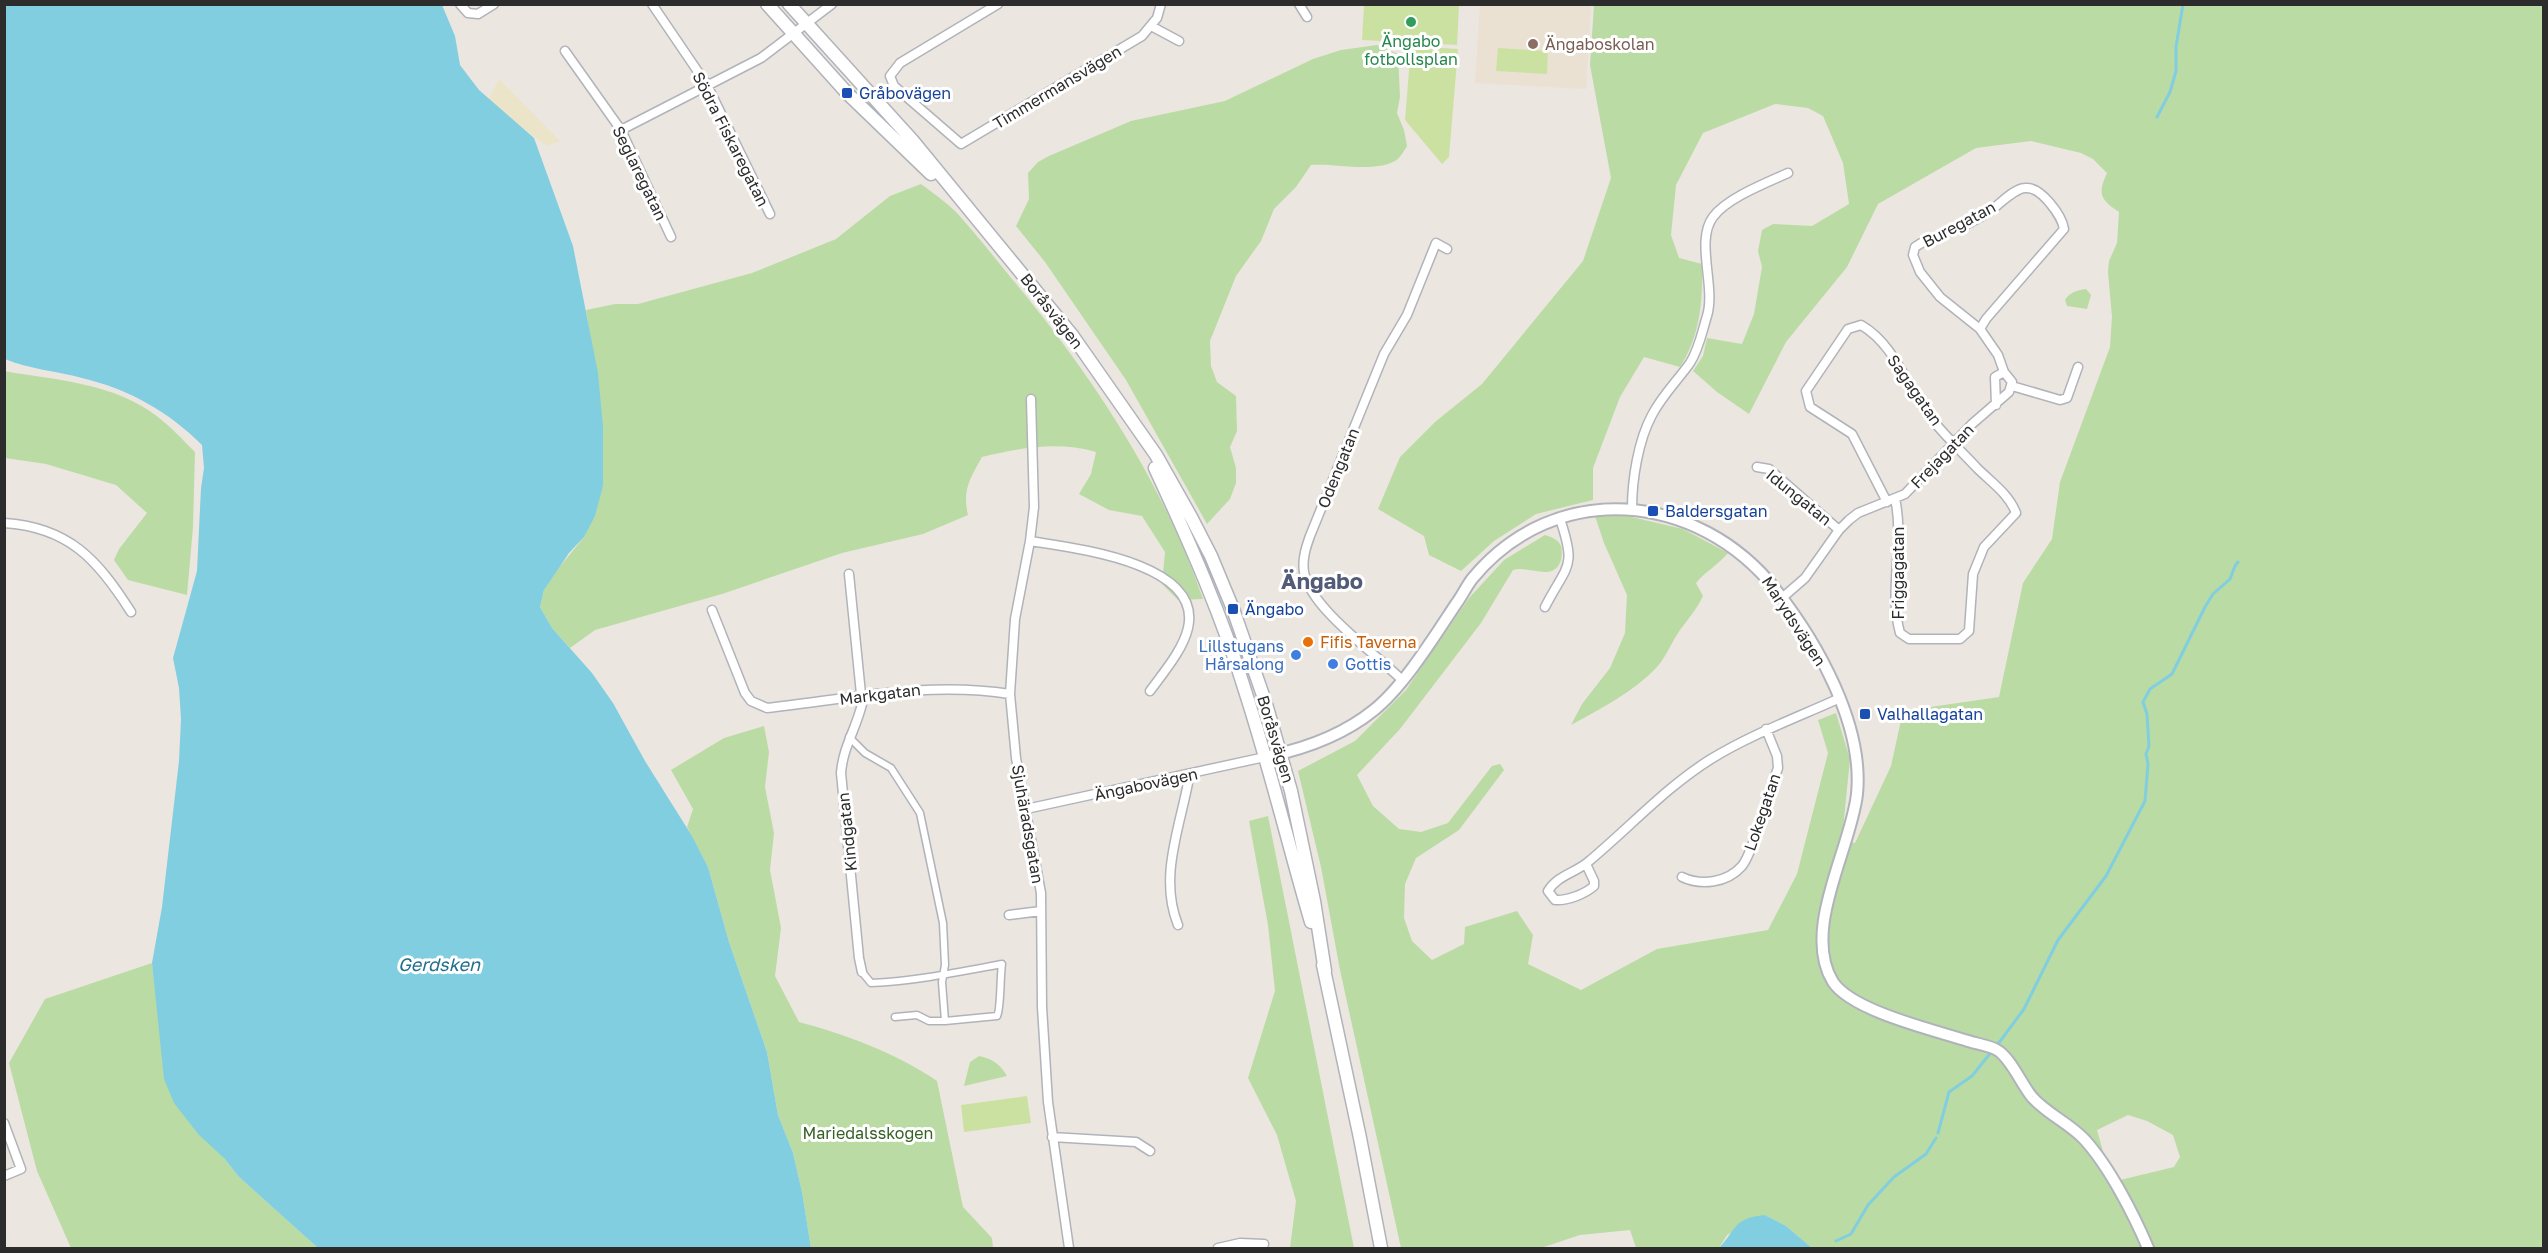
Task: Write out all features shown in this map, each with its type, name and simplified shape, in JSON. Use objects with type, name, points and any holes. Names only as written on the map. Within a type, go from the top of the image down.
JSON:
[{"type":"main road","name":"Boråsvägen","points":[[767,4],[847,93],[962,202]]},
{"type":"main road","name":"Boråsvägen","points":[[789,4],[913,141],[1072,335],[1156,455],[1211,556],[1248,648],[1298,823],[1325,971],[1381,1248]]},
{"type":"main road","name":"Boråsvägen","points":[[1134,425],[1191,544],[1247,695],[1325,971]]},
{"type":"street","points":[[460,4],[468,13],[478,14],[494,4]]},
{"type":"street","name":"Södra Fiskaregatan","points":[[652,4],[707,85],[770,214]]},
{"type":"street","points":[[621,130],[761,58],[832,4]]},
{"type":"street","name":"Timmermansvägen","points":[[998,4],[900,63],[890,76],[894,86],[961,144],[1142,36],[1152,27]]},
{"type":"street","points":[[1161,4],[1152,27],[1179,41]]},
{"type":"street","points":[[1299,4],[1307,17]]},
{"type":"street","name":"Seglaregatan","points":[[565,51],[621,130],[671,237]]},
{"type":"street","points":[[1632,509],[1638,462],[1647,424],[1664,395],[1690,363],[1697,350],[1708,312],[1710,292],[1706,240],[1708,228],[1720,210],[1761,185],[1788,173]]},
{"type":"street","name":"Buregatan","points":[[1980,329],[1986,319],[2064,229],[2057,210],[2032,188],[2024,187],[2011,194],[1991,211],[1923,242],[1915,247],[1913,255],[1920,272],[1940,297],[1980,329],[1998,355],[2004,372]]},
{"type":"street","name":"Odengatan","points":[[1402,680],[1321,604],[1308,584],[1304,570],[1304,556],[1384,354],[1407,315],[1429,257],[1436,243],[1447,249]]},
{"type":"street","name":"Sagagatan","points":[[1891,500],[1852,434],[1809,406],[1806,400],[1806,391],[1848,329],[1861,325],[1869,330],[1903,368],[1927,413],[1954,442]]},
{"type":"street","points":[[1996,405],[1995,377],[2004,372],[2012,382],[2012,386],[2060,400],[2067,398],[2078,368]]},
{"type":"street","name":"Frejagatan","points":[[1782,598],[1805,578],[1839,530],[1858,513],[1905,494],[1954,442],[1996,405],[2012,386]]},
{"type":"street","name":"Sjuhäradsgatan","points":[[1030,399],[1034,487],[1030,541],[1015,619],[1010,694],[1016,758],[1039,883],[1042,1007],[1052,1137],[1069,1248]]},
{"type":"street","name":"Friggagatan","points":[[1891,500],[1899,513],[1896,587],[1897,623],[1900,633],[1909,639],[1960,639],[1969,631],[1973,574],[1984,547],[2016,513],[2012,502],[1954,442]]},
{"type":"street","name":"Idungatan","points":[[1757,467],[1769,469],[1839,530]]},
{"type":"street","name":"Marydsvägen","points":[[1265,757],[1324,741],[1375,710],[1402,680],[1471,581],[1492,558],[1526,534],[1560,519],[1599,510],[1632,509],[1676,518],[1706,530],[1757,567],[1782,598],[1820,656],[1839,699],[1857,759],[1857,792],[1852,824],[1824,916],[1822,943],[1825,963],[1832,980],[1840,991],[1858,1003],[1893,1017],[2000,1051],[2033,1098],[2084,1139],[2131,1209],[2148,1248]]},
{"type":"street","points":[[1545,607],[1568,569],[1569,555],[1560,519]]},
{"type":"street","points":[[4,524],[39,528],[75,544],[104,570],[131,612]]},
{"type":"street","points":[[1030,541],[1109,556],[1136,565],[1160,576],[1180,592],[1186,605],[1188,629],[1150,691]]},
{"type":"street","name":"Kindgatan","points":[[849,574],[861,696],[859,718],[848,737],[842,758],[841,773],[862,972]]},
{"type":"street","name":"Markgatan","points":[[712,610],[745,693],[751,701],[767,708],[916,689],[954,688],[1010,694]]},
{"type":"street","points":[[1586,864],[1594,886],[1589,891],[1555,900],[1548,891],[1551,886],[1560,878],[1586,864],[1626,828],[1710,760],[1766,729],[1839,699]]},
{"type":"street","name":"Lokegatan","points":[[1682,877],[1694,883],[1707,883],[1732,874],[1743,865],[1778,768],[1777,756],[1766,729]]},
{"type":"street","points":[[848,737],[865,753],[891,768],[917,806],[943,923],[945,1021]]},
{"type":"street","name":"Ängabovägen","points":[[1026,809],[1187,776],[1265,757]]},
{"type":"street","points":[[1178,925],[1174,915],[1170,864],[1188,783],[1187,776]]},
{"type":"street","points":[[1009,915],[1041,911]]},
{"type":"street","points":[[862,972],[871,984],[905,982],[1002,964],[999,982],[999,1014],[945,1021],[929,1021],[917,1015],[895,1017]]},
{"type":"street","points":[[4,1123],[21,1168],[4,1176]]},
{"type":"street","points":[[1052,1137],[1136,1142],[1150,1151]]},
{"type":"street","points":[[1218,1248],[1240,1244],[1264,1244]]},
{"type":"shaded area","name":"Ängaboskolan","points":[[1480,5],[1591,5],[1586,89],[1475,83]]},
{"type":"green space","name":"Ängabo fotbollsplan","points":[[1364,5],[1459,5],[1457,45],[1362,40]]},
{"type":"green space","points":[[1594,5],[2543,5],[2543,1248],[1812,1248],[1786,1226],[1765,1215],[1727,1235],[1719,1248],[1636,1248],[1630,1230],[1580,1235],[1541,1248],[1401,1248],[1340,970],[1321,867],[1298,771],[1355,741],[1406,690],[1469,598],[1504,560],[1545,535],[1556,540],[1561,546],[1558,567],[1547,572],[1513,570],[1481,623],[1400,729],[1357,775],[1373,806],[1399,829],[1421,832],[1448,823],[1492,766],[1500,764],[1504,770],[1459,830],[1416,858],[1405,884],[1404,918],[1412,941],[1432,960],[1464,944],[1465,927],[1517,911],[1533,935],[1528,964],[1581,990],[1657,949],[1768,930],[1797,874],[1828,753],[1818,720],[1836,713],[1850,759],[1842,839],[1855,843],[1891,766],[1903,711],[1999,697],[2023,583],[2052,539],[2060,482],[2110,347],[2112,317],[2108,272],[2109,261],[2117,243],[2119,212],[2107,203],[2102,195],[2102,186],[2107,173],[2093,159],[2081,153],[2031,141],[1976,148],[1878,204],[1847,267],[1786,342],[1749,414],[1717,392],[1693,371],[1703,356],[1707,338],[1742,344],[1754,314],[1762,267],[1758,251],[1762,230],[1773,224],[1812,226],[1849,204],[1843,163],[1823,116],[1808,108],[1775,104],[1703,133],[1676,185],[1671,235],[1679,258],[1702,264],[1701,305],[1696,331],[1680,367],[1644,357],[1620,397],[1593,468],[1593,500],[1536,514],[1494,541],[1461,571],[1429,555],[1424,536],[1378,509],[1400,457],[1435,422],[1482,384],[1583,261],[1611,178],[1590,65]],"holes":[[[2128,1115],[2147,1121],[2173,1135],[2180,1157],[2174,1167],[2116,1181],[2104,1155],[2097,1130]]]},
{"type":"green space","points":[[1377,45],[1398,54],[1400,97],[1397,113],[1407,146],[1397,160],[1386,165],[1365,167],[1311,165],[1296,187],[1274,209],[1261,241],[1236,276],[1210,341],[1211,366],[1217,382],[1236,396],[1237,431],[1230,447],[1236,468],[1236,483],[1230,499],[1207,524],[1126,380],[1045,262],[1016,226],[1029,199],[1028,173],[1038,162],[1049,156],[1131,121],[1225,101],[1313,59],[1341,50]]},
{"type":"green space","points":[[1411,46],[1458,49],[1449,157],[1442,164],[1405,120]]},
{"type":"green space","points":[[1498,48],[1548,51],[1547,74],[1496,71]]},
{"type":"green space","points":[[921,184],[953,209],[971,229],[1041,315],[1097,391],[1146,471],[1187,556],[1203,599],[1178,600],[1162,584],[1165,552],[1142,516],[1109,510],[1079,494],[1091,474],[1096,452],[1067,447],[1039,447],[982,457],[967,491],[968,515],[923,534],[842,553],[722,594],[595,630],[570,648],[552,628],[540,607],[544,590],[553,575],[584,537],[603,486],[600,400],[586,310],[615,304],[638,304],[752,273],[836,239],[890,196]]},
{"type":"green space","points":[[2086,289],[2091,295],[2087,309],[2067,306],[2065,300],[2069,295]]},
{"type":"green space","points":[[4,371],[84,385],[123,397],[158,417],[195,452],[193,527],[187,595],[128,580],[114,560],[119,549],[147,513],[116,485],[46,464],[5,458]]},
{"type":"green space","points":[[1623,515],[1683,529],[1728,553],[1696,583],[1703,596],[1653,671],[1619,697],[1571,725],[1582,704],[1610,668],[1625,633],[1627,595],[1595,516]]},
{"type":"green space","name":"Mariedalsskogen","points":[[764,726],[769,752],[765,787],[774,833],[770,870],[781,928],[775,976],[799,1022],[871,1046],[937,1081],[963,1207],[992,1238],[993,1248],[811,1248],[802,1192],[793,1153],[778,1115],[767,1052],[729,942],[708,867],[687,827],[693,809],[671,770],[724,738]]},
{"type":"green space","points":[[1268,816],[1354,1248],[1290,1248],[1296,1201],[1277,1135],[1248,1078],[1275,991],[1268,925],[1249,821]]},
{"type":"green space","points":[[152,963],[157,1003],[224,1158],[239,1177],[318,1248],[71,1248],[37,1171],[9,1063],[45,999]]},
{"type":"green space","points":[[979,1056],[996,1063],[1007,1076],[964,1086],[970,1062]]},
{"type":"green space","points":[[1027,1096],[1031,1123],[964,1132],[961,1105]]},
{"type":"sand","points":[[499,79],[560,141],[547,146],[487,102]]},
{"type":"water","name":"Gerdsken","points":[[4,5],[442,5],[455,36],[460,65],[479,90],[534,138],[573,246],[598,373],[603,427],[603,486],[595,516],[584,537],[569,553],[544,590],[540,607],[552,628],[592,673],[613,703],[708,867],[729,942],[767,1052],[778,1115],[793,1153],[802,1192],[811,1248],[318,1248],[239,1177],[224,1158],[199,1135],[174,1103],[164,1079],[152,963],[162,907],[179,761],[181,719],[179,688],[173,658],[197,571],[204,468],[202,445],[161,412],[115,388],[5,359]]},
{"type":"water","points":[[1765,1215],[1786,1226],[1812,1248],[1719,1248],[1741,1222],[1755,1216]]},
{"type":"waterway","points":[[2157,117],[2170,92],[2176,71],[2176,47],[2183,4]]},
{"type":"waterway","points":[[1998,1044],[2024,1009],[2058,940],[2106,876],[2145,801],[2148,764],[2146,754],[2149,746],[2147,714],[2143,702],[2150,689],[2172,674],[2205,607],[2213,594],[2230,579],[2238,562]]},
{"type":"waterway","points":[[1938,1133],[1949,1092],[1972,1076],[1992,1051]]},
{"type":"waterway","points":[[1836,1241],[1851,1234],[1868,1205],[1894,1177],[1926,1154],[1936,1138]]},
{"type":"place","name":"Ängabo fotbollsplan","points":[[1411,22]]},
{"type":"place","name":"Ängaboskolan","points":[[1533,44]]},
{"type":"place","name":"Gråbovägen","points":[[847,93]]},
{"type":"place","name":"Baldersgatan","points":[[1653,511]]},
{"type":"place","name":"Ängabo","points":[[1233,609]]},
{"type":"place","name":"Fifis Taverna","points":[[1308,642]]},
{"type":"place","name":"Lillstugans Hårsalong","points":[[1296,655]]},
{"type":"place","name":"Gottis","points":[[1333,664]]},
{"type":"place","name":"Valhallagatan","points":[[1865,714]]},
{"type":"district","name":"Ängabo","points":[[1322,580]]}]
